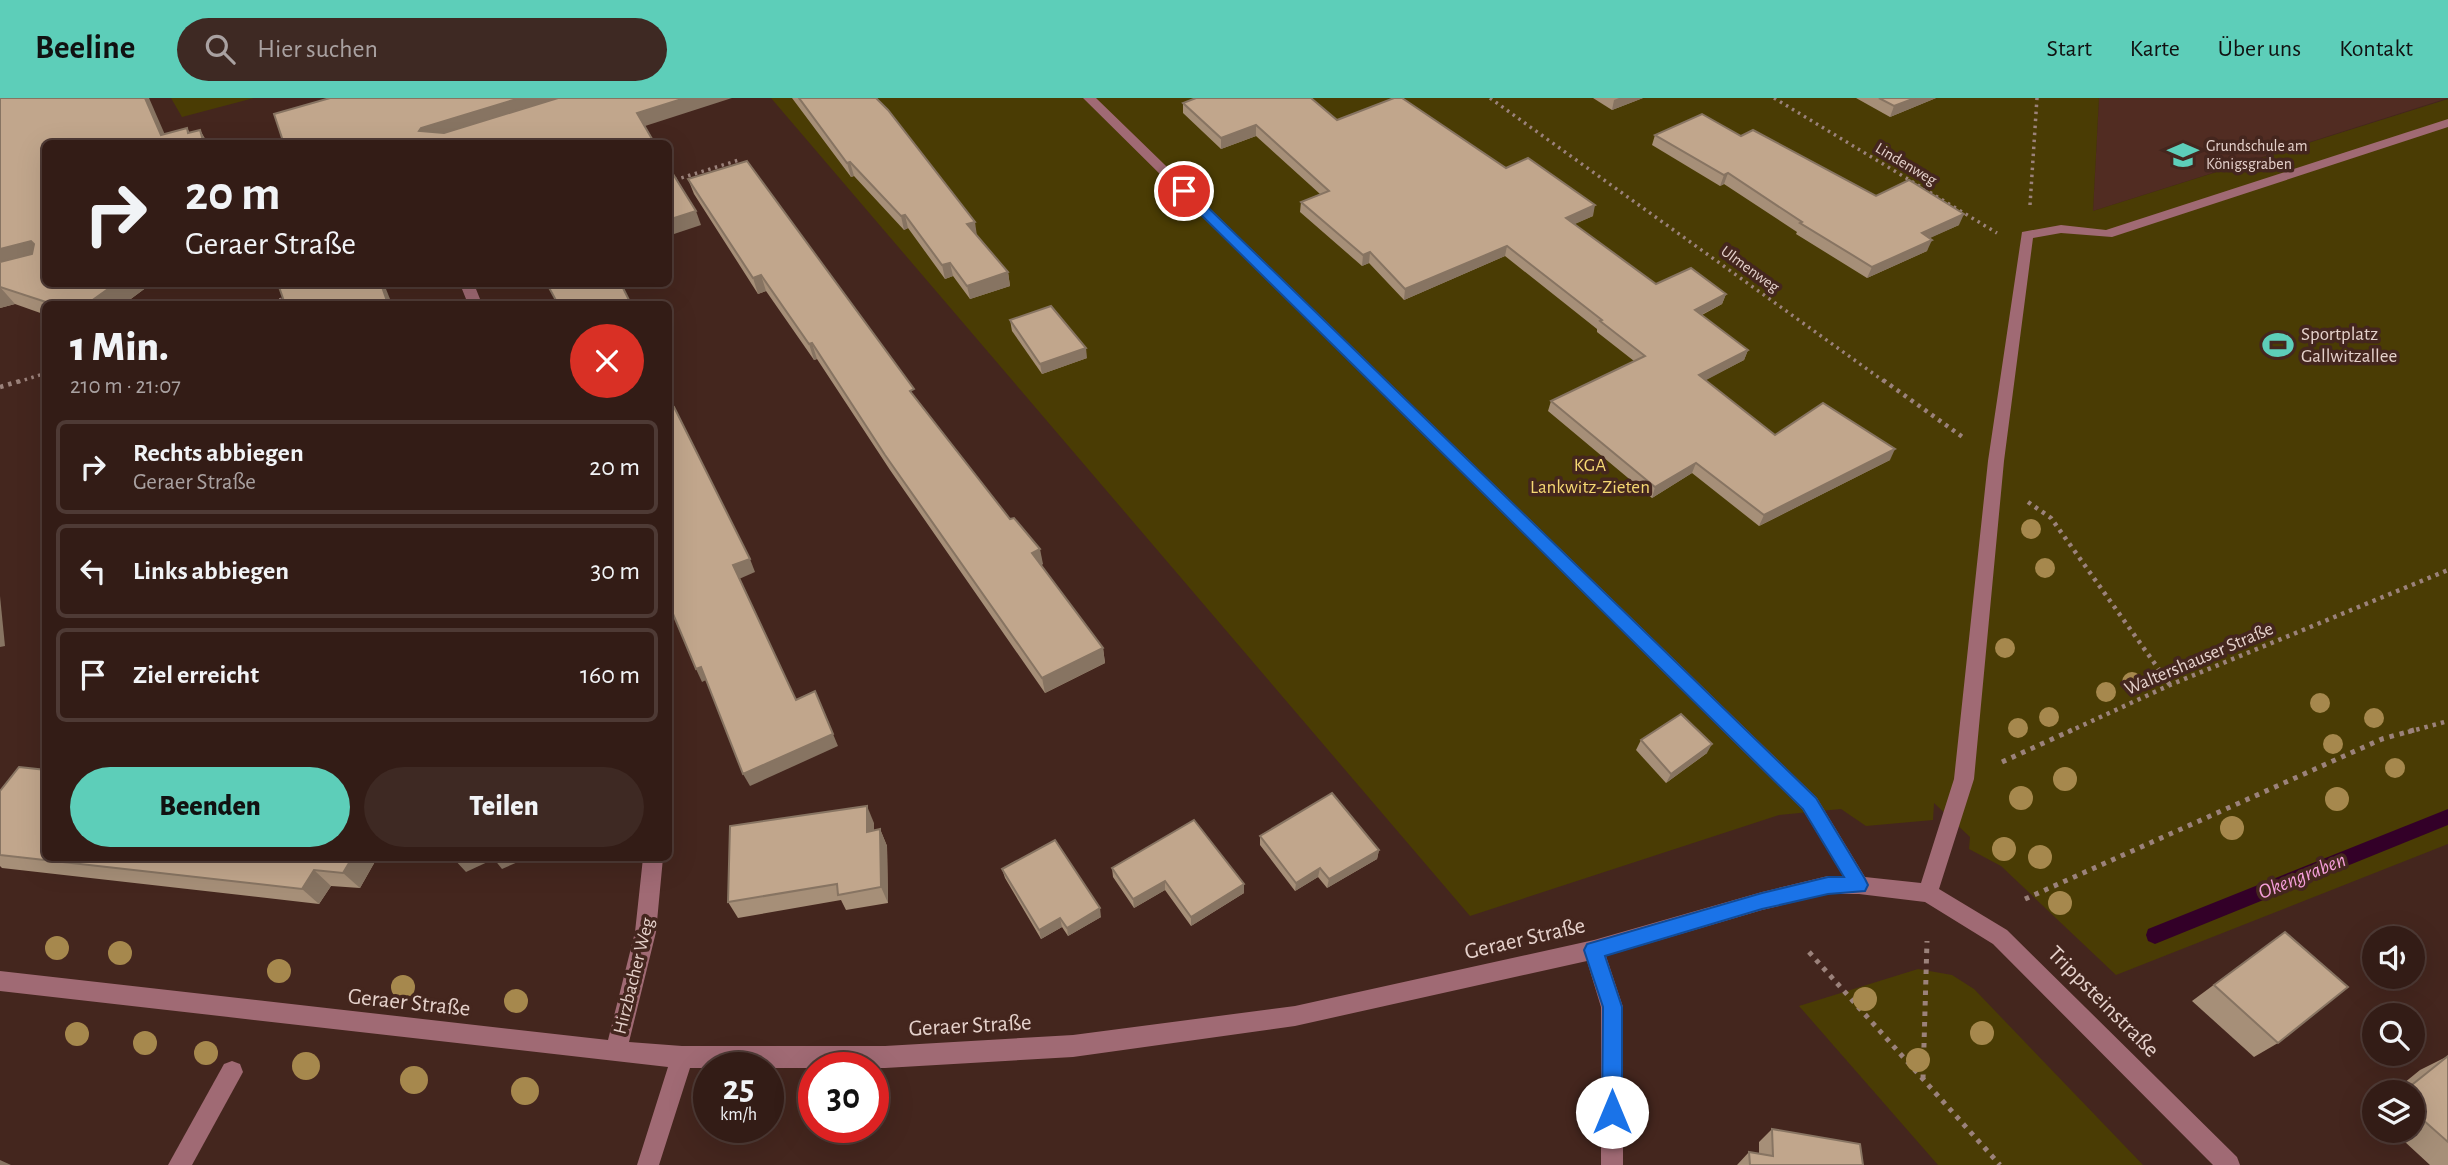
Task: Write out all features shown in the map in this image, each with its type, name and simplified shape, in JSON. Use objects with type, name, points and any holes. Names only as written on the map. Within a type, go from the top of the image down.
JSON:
[{"type":"street","points":[[1089,98],[1810,804],[1859,885]]},
{"type":"street","points":[[1928,893],[1964,779],[1996,461],[2026,243],[2062,229],[2107,234],[2448,124]]},
{"type":"street","name":"Hirzbacher Weg","points":[[615,1052],[642,957],[649,916],[653,861]]},
{"type":"street","name":"Geraer Straße","points":[[0,981],[615,1052],[682,1057],[929,1056],[1073,1046],[1295,1016],[1594,950],[1762,901],[1828,885],[1859,885],[1928,893]]},
{"type":"street","name":"Trippsteinstraße","points":[[1928,893],[2000,937],[2229,1165]]},
{"type":"street","points":[[1594,950],[1612,1007],[1612,1165]]},
{"type":"street","points":[[648,1165],[682,1057]]},
{"type":"street","points":[[179,1165],[232,1072]]},
{"type":"path","name":"Ulmenweg","points":[[1490,98],[1996,461]]},
{"type":"path","name":"Lindenweg","points":[[1774,98],[2026,243]]},
{"type":"path","points":[[2026,243],[2037,98]]},
{"type":"path","points":[[672,181],[739,160]]},
{"type":"path","points":[[278,301],[289,298]]},
{"type":"path","points":[[0,387],[42,374]]},
{"type":"path","points":[[1994,479],[2051,518],[2170,685]]},
{"type":"path","name":"Waltershauser Straße","points":[[1964,779],[2170,685],[2448,570]]},
{"type":"path","points":[[2025,899],[2382,740],[2448,721]]},
{"type":"path","points":[[1923,1080],[1927,942]]},
{"type":"path","points":[[1809,952],[2000,1165]]},
{"type":"shaded area","name":"Grundschule am Königsgraben","points":[[2099,98],[2448,98],[2093,211]]},
{"type":"green space","points":[[171,98],[254,98],[182,117]]},
{"type":"green space","name":"KGA Lankwitz-Zieten","points":[[771,98],[2099,98],[2093,211],[2448,99],[2448,844],[2116,975],[2001,866],[1969,849],[1970,837],[1934,803],[1933,820],[1866,826],[1841,809],[1779,815],[1470,916]]},
{"type":"green space","points":[[1918,969],[1952,975],[1974,989],[2143,1165],[1938,1165],[1799,1006]]},
{"type":"building","points":[[0,98],[145,98],[161,135],[187,128],[188,133],[200,130],[203,140],[42,140],[42,287],[111,287],[91,301],[43,301],[0,287],[0,262],[32,254],[34,244],[31,241],[0,249]]},
{"type":"building","points":[[330,98],[520,98],[421,128],[419,131],[444,133],[558,98],[685,98],[637,113],[653,140],[283,140],[274,114]]},
{"type":"building","points":[[799,98],[876,98],[975,222],[967,224],[1008,272],[967,286],[950,263],[942,265],[905,215],[901,216],[850,162],[847,163]]},
{"type":"building","points":[[1196,98],[1311,98],[1337,120],[1394,98],[1402,98],[1506,168],[1528,158],[1595,205],[1566,218],[1656,284],[1691,268],[1726,294],[1695,310],[1748,350],[1699,375],[1775,435],[1823,403],[1895,449],[1764,515],[1696,463],[1655,487],[1551,401],[1645,356],[1507,246],[1405,289],[1370,252],[1363,255],[1301,202],[1329,191],[1256,125],[1221,138],[1183,103]]},
{"type":"building","points":[[1879,98],[1915,98],[1894,106]]},
{"type":"building","points":[[1702,114],[1741,136],[1753,130],[1876,196],[1909,180],[1964,214],[1922,233],[1932,240],[1872,267],[1800,223],[1802,222],[1728,173],[1724,175],[1655,135]]},
{"type":"building","points":[[747,161],[914,389],[910,391],[1010,519],[1014,518],[1040,549],[1032,553],[1103,648],[1042,678],[885,455],[812,343],[809,344],[761,275],[753,278],[688,179]]},
{"type":"building","points":[[672,172],[696,211],[672,219]]},
{"type":"building","points":[[279,287],[382,287],[387,301],[284,301]]},
{"type":"building","points":[[549,287],[622,287],[630,301],[556,301]]},
{"type":"building","points":[[1051,306],[1086,348],[1040,364],[1010,320]]},
{"type":"building","points":[[672,408],[750,559],[733,565],[796,700],[815,691],[833,734],[743,774],[701,667],[696,669],[672,612]]},
{"type":"building","points":[[1681,714],[1712,744],[1671,774],[1641,740]]},
{"type":"building","points":[[19,767],[42,770],[42,860],[0,855],[0,791]]},
{"type":"building","points":[[1332,793],[1379,850],[1329,879],[1320,868],[1296,883],[1260,836]]},
{"type":"building","points":[[867,806],[867,832],[880,829],[881,887],[838,895],[837,884],[728,902],[730,826]]},
{"type":"building","points":[[1194,820],[1244,884],[1191,917],[1165,881],[1133,899],[1112,868]]},
{"type":"building","points":[[1055,840],[1100,908],[1067,928],[1060,918],[1039,930],[1002,869]]},
{"type":"building","points":[[53,861],[350,861],[343,873],[314,870],[302,889]]},
{"type":"building","points":[[2285,932],[2348,987],[2278,1043],[2214,985]]},
{"type":"building","points":[[2448,1056],[2448,1142],[2425,1122],[2425,1080],[2418,1080]]},
{"type":"building","points":[[1772,1129],[1860,1144],[1863,1165],[1750,1165],[1749,1152],[1773,1156]]},
{"type":"waterway","name":"Okengraben","points":[[2155,935],[2448,817]]},
{"type":"place","name":"Grundschule am Königsgraben","points":[[2183,155]]},
{"type":"place","name":"Sportplatz Gallwitzallee","points":[[2278,345]]},
{"type":"route","points":[[1184,191],[1810,804],[1859,885],[1828,885],[1762,901],[1594,950],[1612,1007],[1612,1112]]}]
